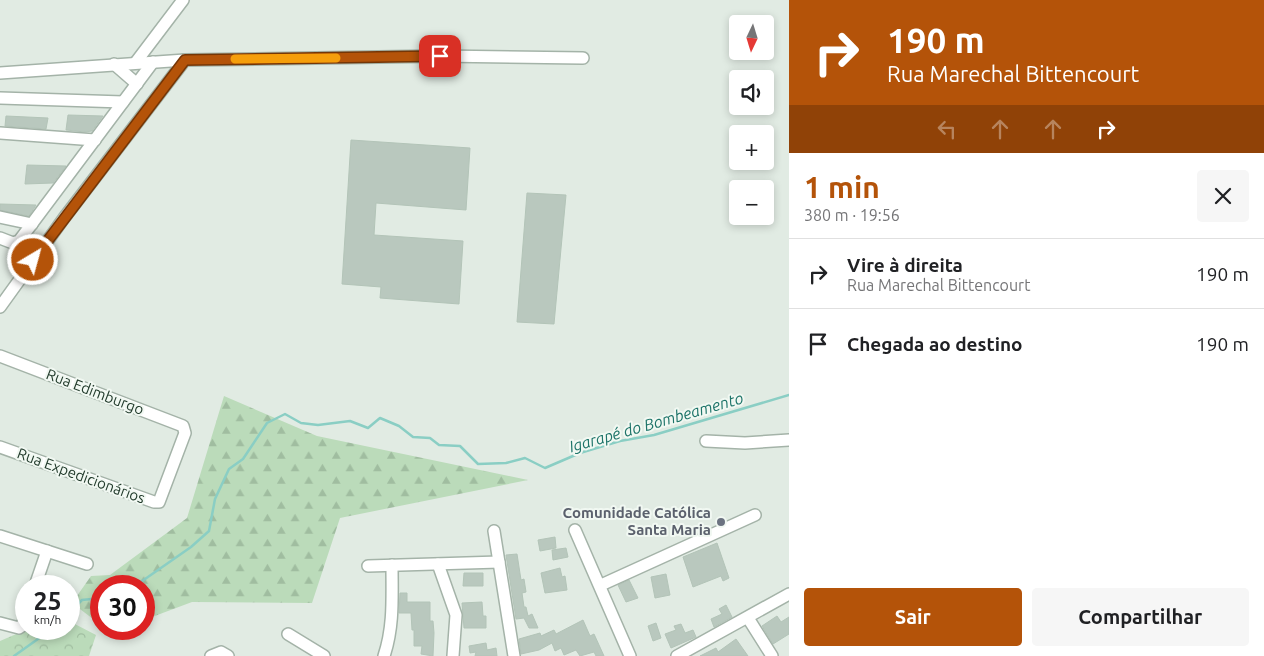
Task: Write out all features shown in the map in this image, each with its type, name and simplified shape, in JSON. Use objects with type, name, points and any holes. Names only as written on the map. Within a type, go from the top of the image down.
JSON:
[{"type":"street","points":[[136,62],[183,0]]},
{"type":"street","points":[[0,73],[185,60],[440,56],[583,58]]},
{"type":"street","points":[[0,307],[58,226],[185,60]]},
{"type":"street","points":[[0,238],[17,242],[153,62]]},
{"type":"street","points":[[114,64],[136,84]]},
{"type":"street","points":[[0,98],[123,102]]},
{"type":"street","points":[[0,133],[95,140]]},
{"type":"street","points":[[0,217],[32,224]]},
{"type":"street","name":"Rua Edimburgo","points":[[0,356],[183,426],[185,433],[161,498]]},
{"type":"street","points":[[706,441],[745,443],[789,440]]},
{"type":"street","name":"Rua Expedicionários","points":[[0,447],[154,502],[159,502],[161,498]]},
{"type":"street","points":[[600,585],[755,515]]},
{"type":"street","points":[[576,530],[630,656]]},
{"type":"street","points":[[494,531],[514,656]]},
{"type":"street","points":[[0,536],[87,564]]},
{"type":"street","points":[[39,575],[47,551]]},
{"type":"street","points":[[368,566],[499,562]]},
{"type":"street","points":[[438,564],[456,615],[452,656]]},
{"type":"street","points":[[384,656],[390,638],[393,612],[392,565]]},
{"type":"street","points":[[677,656],[789,594]]},
{"type":"street","points":[[748,618],[772,656]]},
{"type":"street","points":[[0,623],[15,627]]},
{"type":"street","points":[[288,634],[324,656]]},
{"type":"street","points":[[211,656],[222,652],[228,656]]},
{"type":"green space","points":[[224,396],[317,436],[528,480],[340,518],[312,603],[192,602],[155,616],[155,575],[110,575],[187,518]]},
{"type":"green space","points":[[90,577],[90,617],[80,609],[80,592]]},
{"type":"green space","points":[[80,627],[90,632],[90,640],[94,640],[89,656],[0,656],[0,641],[15,635],[15,640],[80,640]]},
{"type":"building","points":[[68,115],[103,116],[92,131],[85,132],[66,130]]},
{"type":"building","points":[[6,116],[48,118],[46,129],[5,126]]},
{"type":"building","points":[[351,140],[470,148],[466,210],[376,203],[374,235],[463,241],[459,304],[380,298],[381,287],[342,284]]},
{"type":"building","points":[[27,165],[66,166],[53,183],[25,184]]},
{"type":"building","points":[[527,193],[566,195],[554,324],[517,322]]},
{"type":"building","points":[[0,204],[36,205],[29,216],[0,210]]},
{"type":"building","points":[[555,537],[556,548],[540,551],[538,540]]},
{"type":"building","points":[[717,543],[729,578],[723,581],[721,576],[693,587],[683,557]]},
{"type":"building","points":[[566,548],[568,557],[553,560],[552,550]]},
{"type":"building","points":[[517,554],[521,580],[524,579],[526,592],[522,593],[524,607],[526,607],[528,616],[532,614],[538,628],[529,628],[524,618],[516,619],[506,555]]},
{"type":"building","points":[[560,568],[562,577],[565,576],[567,590],[545,593],[541,573]]},
{"type":"building","points":[[464,573],[483,573],[483,586],[463,586]]},
{"type":"building","points":[[666,574],[670,595],[655,598],[651,577]]},
{"type":"building","points":[[629,580],[638,598],[626,602],[618,585]]},
{"type":"building","points":[[400,593],[407,593],[407,602],[430,602],[430,621],[433,621],[434,633],[433,656],[421,654],[422,646],[414,646],[411,613],[399,613]]},
{"type":"building","points":[[482,602],[483,616],[486,616],[486,628],[464,628],[462,603]]},
{"type":"building","points":[[726,605],[732,617],[714,627],[711,619],[722,614],[719,609]]},
{"type":"building","points":[[777,616],[781,622],[789,617],[789,634],[773,644],[762,626]]},
{"type":"building","points":[[583,620],[590,636],[594,634],[604,656],[596,656],[594,652],[580,656],[576,650],[564,655],[561,648],[555,651],[552,643],[539,650],[521,654],[519,639],[540,633],[541,636],[554,630],[556,634]]},
{"type":"building","points":[[656,623],[661,638],[653,641],[648,626]]},
{"type":"building","points":[[681,624],[685,633],[693,630],[696,637],[671,648],[665,634],[676,630],[674,626]]},
{"type":"building","points":[[736,639],[748,656],[700,656],[716,648],[718,652]]},
{"type":"building","points":[[486,643],[487,650],[496,648],[497,656],[475,656],[476,652],[470,653],[469,646]]},
{"type":"waterway","name":"Igarapé do Bombeamento","points":[[151,575],[191,547],[209,531],[215,499],[229,469],[243,459],[267,423],[285,414],[301,423],[318,425],[350,421],[368,428],[380,418],[399,426],[413,437],[430,438],[439,445],[460,446],[478,464],[506,463],[525,458],[545,468],[580,453],[620,441],[654,435],[789,395]]},
{"type":"waterway","name":"Igarapé do Bombeamento","points":[[80,602],[90,599]]},
{"type":"waterway","name":"Igarapé do Bombeamento","points":[[14,656],[37,640]]},
{"type":"slow traffic","points":[[235,59],[336,58]]},
{"type":"place","name":"Comunidade Católica Santa Maria","points":[[721,522]]},
{"type":"route","points":[[33,260],[185,60],[440,56]]}]
